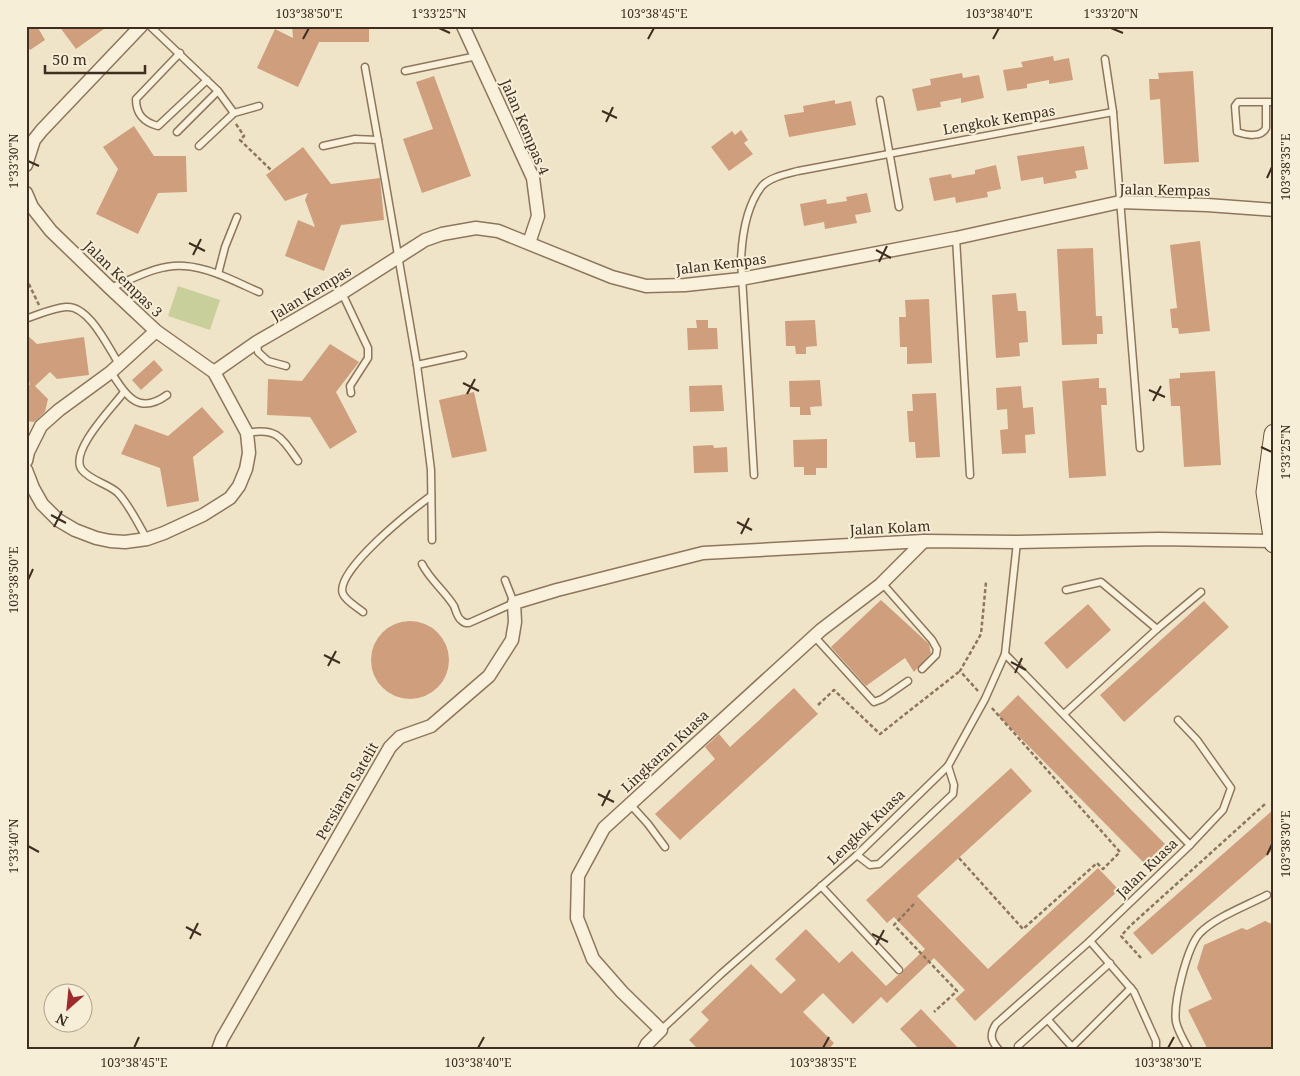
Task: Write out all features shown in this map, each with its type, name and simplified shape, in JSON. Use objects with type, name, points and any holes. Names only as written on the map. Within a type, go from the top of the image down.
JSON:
[{"type":"street","points":[[26,165],[34,140],[42,130],[141,26]]},
{"type":"street","name":"Jalan Kempas 4","points":[[463,26],[533,178],[538,216],[529,244]]},
{"type":"street","name":"Jalan Kempas 3","points":[[26,193],[32,207],[51,231],[110,288],[156,331],[214,372]]},
{"type":"street","name":"Jalan Kempas","points":[[214,372],[257,342],[342,294],[425,240],[442,234],[476,228],[498,231],[612,277],[646,286],[741,280],[956,238],[1120,202],[1207,205],[1274,210]]},
{"type":"street","points":[[27,455],[41,426],[115,368],[156,331]]},
{"type":"street","points":[[26,470],[32,488],[42,504],[58,520],[75,530],[110,541],[126,542],[147,539],[203,515],[230,498],[240,486],[249,453],[247,433],[214,372]]},
{"type":"street","points":[[1274,434],[1266,492],[1274,542]]},
{"type":"street","name":"Jalan Kolam","points":[[514,603],[557,590],[703,553],[924,541],[1017,542],[1159,539],[1274,542]]},
{"type":"street","name":"Lingkaran Kuasa","points":[[661,1030],[622,992],[594,959],[577,918],[578,876],[604,828],[814,636],[882,583],[924,541]]},
{"type":"street","name":"Persiaran Satelit","points":[[218,1050],[222,1039],[390,747],[400,737],[431,726],[489,676],[512,640],[515,622],[514,603]]},
{"type":"street","points":[[648,1048],[661,1030]]},
{"type":"lane","points":[[150,26],[218,91],[232,114]]},
{"type":"lane","points":[[180,53],[136,100],[136,108],[142,119],[158,126],[207,80]]},
{"type":"lane","points":[[405,72],[477,56]]},
{"type":"lane","points":[[1105,59],[1113,112],[1140,448]]},
{"type":"lane","points":[[365,67],[417,365],[431,470],[432,540]]},
{"type":"lane","points":[[177,132],[218,91]]},
{"type":"lane","points":[[880,100],[898,207]]},
{"type":"lane","points":[[1266,102],[1264,132],[1259,134],[1237,132],[1235,106],[1238,102],[1266,102],[1274,102]]},
{"type":"lane","points":[[199,146],[232,114],[259,106]]},
{"type":"lane","name":"Lengkok Kempas","points":[[754,475],[741,280],[743,231],[751,208],[763,186],[778,177],[798,171],[1113,112]]},
{"type":"lane","points":[[324,146],[355,139],[378,140]]},
{"type":"lane","points":[[218,274],[225,247],[237,218]]},
{"type":"lane","points":[[956,238],[970,475]]},
{"type":"lane","points":[[110,288],[166,267],[185,266],[218,274],[259,292]]},
{"type":"lane","points":[[342,294],[368,348],[368,358],[350,386],[351,393]]},
{"type":"lane","points":[[28,318],[66,307],[77,308],[85,314],[98,330],[124,392],[139,403],[147,404],[156,402],[167,395]]},
{"type":"lane","points":[[257,342],[258,352],[268,361],[286,366]]},
{"type":"lane","points":[[417,365],[463,355]]},
{"type":"lane","points":[[124,392],[85,441],[79,460],[82,469],[98,482],[117,492],[147,539]]},
{"type":"lane","points":[[247,433],[272,432],[285,442],[298,462]]},
{"type":"lane","points":[[363,612],[343,594],[342,588],[348,574],[360,557],[417,505],[431,496]]},
{"type":"lane","name":"Lengkok Kuasa","points":[[661,1030],[721,974],[857,855],[948,766],[985,699],[1005,654],[1017,542]]},
{"type":"lane","points":[[422,564],[426,572],[438,584],[454,606],[459,619],[464,622],[469,623],[514,603]]},
{"type":"lane","name":"Persiaran Satelit","points":[[505,580],[514,603]]},
{"type":"lane","points":[[1066,590],[1101,582],[1157,629]]},
{"type":"lane","points":[[882,583],[932,640],[937,649],[936,654],[922,669]]},
{"type":"lane","points":[[1064,714],[1157,629],[1201,592]]},
{"type":"lane","points":[[814,636],[874,702],[882,699],[908,681]]},
{"type":"lane","name":"Jalan Kuasa","points":[[999,1050],[992,1042],[991,1036],[996,1024],[1090,941],[1190,844],[1005,654]]},
{"type":"lane","points":[[1178,720],[1197,740],[1232,788],[1223,810],[1190,844]]},
{"type":"lane","points":[[857,855],[870,865],[880,864],[953,794],[954,785],[948,766]]},
{"type":"lane","points":[[630,804],[665,847]]},
{"type":"lane","points":[[821,886],[899,970]]},
{"type":"lane","points":[[1189,1050],[1177,1024],[1175,1012],[1182,974],[1194,942],[1199,934],[1215,922],[1267,895]]},
{"type":"lane","points":[[1090,941],[1132,988],[1156,1041],[1156,1050]]},
{"type":"lane","points":[[1018,1046],[1110,963]]},
{"type":"lane","points":[[1048,1020],[1070,1048],[1132,988]]},
{"type":"path","points":[[232,114],[244,136],[240,140],[271,170]]},
{"type":"path","points":[[26,278],[43,313]]},
{"type":"path","points":[[985,699],[960,671],[981,634],[986,582]]},
{"type":"path","points":[[959,858],[1023,929],[1097,863],[1103,869],[1120,852],[998,715]]},
{"type":"path","points":[[1141,958],[1121,936],[1265,804]]},
{"type":"path","points":[[914,904],[894,925],[957,991],[934,1012]]},
{"type":"green space","points":[[178,286],[220,300],[210,330],[168,316]]},
{"type":"building","points":[[37,26],[45,40],[30,50],[26,44],[26,30]]},
{"type":"building","points":[[59,26],[108,26],[76,49]]},
{"type":"building","points":[[292,26],[369,26],[369,42],[319,42],[298,87],[257,68],[275,29],[293,38]]},
{"type":"building","points":[[1053,56],[1054,61],[1069,58],[1073,80],[1049,84],[1049,80],[1027,84],[1027,88],[1007,91],[1003,70],[1023,67],[1021,62]]},
{"type":"building","points":[[1193,71],[1199,162],[1164,164],[1160,99],[1150,100],[1149,79],[1159,79],[1158,73]]},
{"type":"building","points":[[962,73],[963,78],[979,75],[984,98],[961,103],[961,98],[940,102],[941,107],[917,111],[912,89],[931,85],[930,79]]},
{"type":"building","points":[[434,76],[471,176],[422,193],[403,139],[433,129],[416,82]]},
{"type":"building","points":[[835,100],[835,104],[851,101],[856,125],[789,137],[784,115],[804,112],[803,106]]},
{"type":"building","points":[[134,126],[154,156],[186,156],[187,192],[158,193],[138,234],[96,214],[118,169],[103,147]]},
{"type":"building","points":[[741,130],[748,140],[744,143],[753,154],[729,171],[711,147],[732,131],[735,135]]},
{"type":"building","points":[[1084,146],[1088,169],[1075,171],[1077,178],[1044,184],[1043,177],[1021,181],[1017,156]]},
{"type":"building","points":[[303,147],[331,184],[380,178],[384,220],[341,225],[324,271],[285,256],[298,220],[315,227],[305,200],[308,193],[285,201],[266,175]]},
{"type":"building","points":[[996,165],[1001,189],[987,192],[988,197],[956,203],[955,197],[934,201],[929,178],[951,174],[952,178],[975,174],[975,170]]},
{"type":"building","points":[[867,193],[871,212],[855,215],[857,223],[825,229],[824,222],[804,226],[800,204],[826,199],[827,204],[847,201],[846,197]]},
{"type":"building","points":[[1200,241],[1210,331],[1179,334],[1178,328],[1172,328],[1170,309],[1177,308],[1170,245]]},
{"type":"building","points":[[1093,248],[1096,316],[1102,316],[1103,334],[1097,334],[1097,344],[1062,345],[1057,249]]},
{"type":"building","points":[[1016,293],[1018,311],[1026,311],[1028,342],[1019,343],[1020,356],[996,358],[992,295]]},
{"type":"building","points":[[929,299],[932,363],[907,364],[907,347],[900,347],[899,317],[906,317],[905,300]]},
{"type":"building","points":[[696,320],[708,320],[708,328],[717,328],[718,349],[688,350],[687,328],[697,328]]},
{"type":"building","points":[[815,320],[817,346],[806,347],[806,354],[796,354],[795,346],[786,346],[785,321]]},
{"type":"building","points":[[26,334],[37,344],[84,337],[89,375],[57,379],[50,372],[35,386],[48,399],[45,412],[34,422],[26,421],[26,384],[30,385],[26,370]]},
{"type":"building","points":[[330,344],[359,362],[336,392],[357,432],[330,449],[310,417],[267,415],[268,379],[302,381]]},
{"type":"building","points":[[154,360],[163,370],[141,390],[132,380]]},
{"type":"building","points":[[1215,371],[1221,465],[1184,467],[1180,406],[1171,406],[1169,379],[1180,378],[1180,373]]},
{"type":"building","points":[[1099,378],[1099,388],[1106,388],[1107,405],[1101,405],[1106,476],[1069,478],[1062,381]]},
{"type":"building","points":[[820,380],[822,406],[810,407],[811,415],[800,415],[800,407],[790,407],[789,381]]},
{"type":"building","points":[[722,385],[724,411],[690,412],[689,386]]},
{"type":"building","points":[[1021,386],[1023,408],[1033,407],[1035,434],[1025,435],[1026,453],[1002,454],[1000,430],[1008,429],[1007,409],[997,410],[996,388]]},
{"type":"building","points":[[474,392],[487,451],[452,458],[439,400]]},
{"type":"building","points":[[936,393],[940,457],[916,458],[915,442],[909,442],[907,411],[913,411],[912,394]]},
{"type":"building","points":[[202,407],[224,432],[193,457],[199,501],[167,507],[160,468],[121,454],[135,424],[168,436]]},
{"type":"building","points":[[827,439],[827,468],[816,468],[816,475],[804,475],[804,467],[794,467],[793,440]]},
{"type":"building","points":[[713,445],[714,448],[727,447],[728,472],[694,473],[693,446]]},
{"type":"building","points":[[881,600],[929,644],[931,653],[914,672],[905,658],[866,686],[831,647]]},
{"type":"building","points":[[1204,601],[1229,627],[1124,722],[1100,695]]},
{"type":"building","points":[[1088,604],[1111,630],[1067,669],[1044,643]]},
{"type":"building","points":[[410,621],[425,624],[442,638],[446,645],[449,660],[446,675],[432,692],[425,696],[410,699],[395,696],[378,682],[374,675],[371,660],[374,645],[388,628],[395,624]]},
{"type":"building","points":[[794,688],[818,714],[680,840],[655,814],[715,759],[705,747],[719,734],[730,747]]},
{"type":"building","points":[[1018,695],[1165,844],[1145,864],[998,715]]},
{"type":"building","points":[[1011,768],[1032,791],[917,896],[988,969],[1098,868],[1119,890],[975,1021],[955,999],[965,990],[934,958],[887,1003],[881,997],[853,1024],[823,993],[803,1012],[834,1043],[828,1050],[699,1050],[689,1040],[709,1020],[701,1012],[751,964],[781,994],[796,980],[775,959],[806,929],[839,963],[852,951],[886,986],[898,975],[902,974],[904,969],[925,949],[894,917],[887,923],[866,900]]},
{"type":"building","points":[[1274,809],[1274,849],[1152,955],[1133,933]]},
{"type":"building","points":[[1265,921],[1274,925],[1274,1045],[1265,1050],[1208,1050],[1188,1010],[1212,999],[1197,968],[1204,945],[1242,928],[1247,930]]},
{"type":"building","points":[[921,1009],[960,1050],[920,1050],[900,1029]]}]
